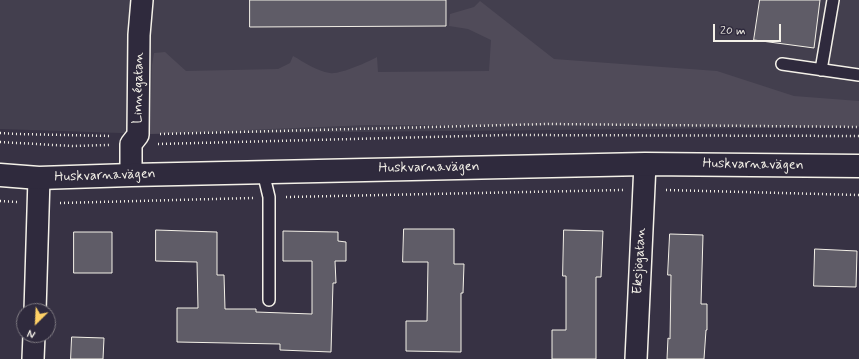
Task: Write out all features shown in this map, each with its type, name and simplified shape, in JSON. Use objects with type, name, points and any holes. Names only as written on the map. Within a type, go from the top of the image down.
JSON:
[{"type":"street","name":"Linnégatan","points":[[131,175],[135,140],[139,35],[142,0]]},
{"type":"street","name":"Huskvarnavägen","points":[[0,175],[39,178],[645,164],[859,166]]},
{"type":"street","name":"Eksjögatan","points":[[636,359],[645,164]]},
{"type":"street","points":[[35,303],[39,178]]},
{"type":"street","points":[[33,359],[34,343]]},
{"type":"lane","points":[[821,70],[833,0]]},
{"type":"lane","points":[[782,64],[859,75]]},
{"type":"lane","points":[[263,172],[269,197],[269,300]]},
{"type":"path","points":[[0,142],[72,146],[135,140],[548,124],[859,128]]},
{"type":"path","points":[[0,133],[98,136],[135,140],[507,135],[859,136]]},
{"type":"path","points":[[0,201],[39,204],[269,197],[644,190],[859,195]]},
{"type":"shaded area","points":[[0,0],[859,0],[859,127],[150,134],[0,129]]},
{"type":"shaded area","points":[[480,1],[554,59],[717,71],[794,96],[859,101],[859,126],[368,125],[150,134],[152,65],[154,53],[165,52],[186,71],[278,69],[290,63],[293,56],[315,68],[330,73],[340,72],[361,65],[377,57],[378,72],[489,71],[491,40],[468,29],[449,26],[450,14],[474,7]]},
{"type":"building","points":[[250,0],[446,0],[446,26],[250,27]]},
{"type":"building","points":[[760,0],[820,0],[814,48],[754,40]]},
{"type":"building","points":[[404,229],[454,229],[454,264],[464,264],[463,293],[461,293],[461,352],[406,351],[406,321],[427,321],[428,262],[403,262]]},
{"type":"building","points":[[156,230],[217,232],[217,275],[224,275],[225,309],[256,309],[256,312],[312,314],[312,261],[283,261],[283,231],[338,232],[338,241],[346,242],[346,261],[335,261],[336,283],[333,283],[331,352],[280,350],[280,344],[177,342],[177,308],[198,308],[197,262],[156,261]]},
{"type":"building","points":[[564,230],[603,231],[601,277],[596,277],[596,359],[552,359],[552,330],[566,330],[566,276],[563,276]]},
{"type":"building","points":[[74,232],[112,232],[112,273],[74,273]]},
{"type":"building","points":[[670,234],[703,235],[701,304],[707,304],[707,330],[704,359],[667,359],[668,338],[670,339],[671,275],[668,275]]},
{"type":"building","points":[[815,249],[857,251],[856,287],[814,286]]},
{"type":"building","points":[[72,337],[104,338],[103,359],[71,359]]}]
